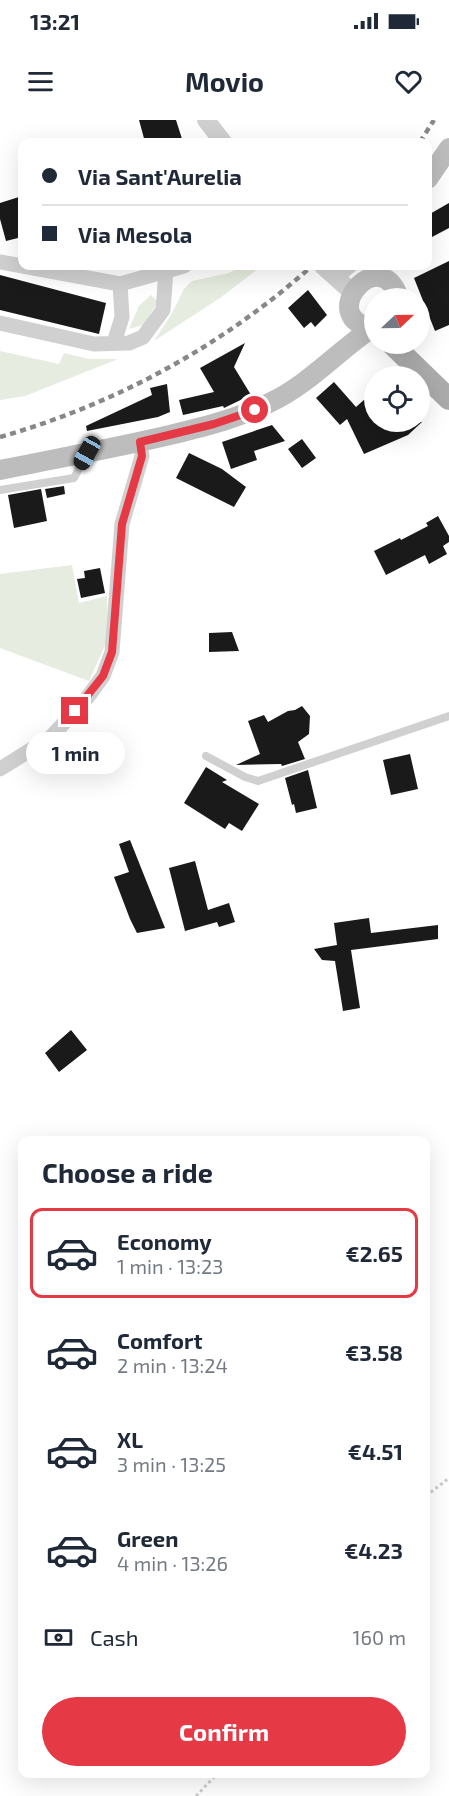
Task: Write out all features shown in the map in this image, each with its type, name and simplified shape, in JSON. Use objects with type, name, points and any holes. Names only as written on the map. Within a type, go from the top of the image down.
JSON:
[{"type":"main road","points":[[432,173],[449,148]]},
{"type":"main road","points":[[390,270],[395,288]]},
{"type":"main road","points":[[364,324],[357,321],[352,314],[350,303],[359,280],[376,278],[390,288]]},
{"type":"main road","points":[[331,358],[346,333],[352,314]]},
{"type":"main road","points":[[0,470],[140,442],[214,424],[250,412],[312,377],[331,358],[364,334]]},
{"type":"main road","points":[[403,354],[415,366]]},
{"type":"main road","points":[[430,380],[449,399]]},
{"type":"street","points":[[206,120],[220,138]]},
{"type":"street","points":[[0,262],[18,265]]},
{"type":"street","points":[[44,270],[120,284],[170,270]]},
{"type":"street","points":[[0,323],[94,344],[129,343],[143,338],[163,310],[166,271]]},
{"type":"street","points":[[329,272],[359,280]]},
{"type":"street","points":[[114,343],[122,317],[120,284]]},
{"type":"street","points":[[0,769],[51,737],[87,698],[103,676],[112,652],[122,524],[142,456],[140,442]]},
{"type":"lane","points":[[0,490],[74,478],[87,453]]},
{"type":"lane","points":[[206,756],[245,777],[258,781],[449,716]]},
{"type":"path","points":[[430,1493],[449,1478]]},
{"type":"path","points":[[196,1796],[214,1778]]},
{"type":"shaded area","points":[[235,270],[257,270],[220,298],[154,341],[184,289],[192,281]]},
{"type":"shaded area","points":[[151,295],[158,302],[143,325],[129,329],[139,306]]},
{"type":"shaded area","points":[[0,351],[59,364],[64,353],[89,359],[118,359],[25,396],[0,400]]},
{"type":"shaded area","points":[[72,565],[79,603],[107,596],[108,639],[89,681],[0,648],[0,574]]},
{"type":"building","points":[[139,120],[176,120],[182,138],[144,138]]},
{"type":"building","points":[[18,197],[18,238],[6,241],[0,219],[0,203]]},
{"type":"building","points":[[449,203],[449,228],[432,237],[432,213]]},
{"type":"building","points":[[449,261],[449,325],[435,331],[430,318],[430,288],[418,288],[414,278]]},
{"type":"building","points":[[0,275],[106,303],[99,334],[0,310]]},
{"type":"building","points":[[308,290],[327,315],[315,327],[311,322],[304,328],[288,308]]},
{"type":"building","points":[[245,343],[234,367],[251,395],[224,408],[223,406],[183,415],[179,400],[214,392],[200,368]]},
{"type":"building","points":[[334,382],[356,407],[364,400],[364,432],[411,432],[364,454],[347,419],[340,425],[316,398]]},
{"type":"building","points":[[167,384],[170,412],[158,417],[87,431],[86,426],[152,395],[150,388]]},
{"type":"building","points":[[272,425],[285,441],[254,451],[257,460],[231,469],[222,442]]},
{"type":"building","points":[[302,439],[316,458],[302,468],[288,449]]},
{"type":"building","points":[[189,453],[222,469],[246,487],[234,507],[176,478]]},
{"type":"building","points":[[64,486],[65,494],[47,498],[45,489]]},
{"type":"building","points":[[41,489],[47,521],[14,528],[8,495]]},
{"type":"building","points":[[438,516],[449,536],[449,542],[443,546],[447,554],[429,564],[425,555],[386,575],[374,551],[428,526],[426,523]]},
{"type":"building","points":[[100,568],[105,593],[81,598],[77,579],[85,578],[84,571]]},
{"type":"building","points":[[232,632],[239,651],[209,652],[209,633]]},
{"type":"building","points":[[302,706],[310,716],[309,734],[298,742],[305,759],[282,766],[281,764],[236,765],[260,754],[248,721],[264,715],[268,722]]},
{"type":"building","points":[[410,754],[418,789],[391,795],[383,760]]},
{"type":"building","points":[[206,767],[227,780],[222,782],[259,804],[242,831],[229,823],[225,829],[184,803]]},
{"type":"building","points":[[308,770],[317,808],[296,813],[285,778]]},
{"type":"building","points":[[130,840],[165,928],[137,933],[130,919],[114,877],[129,872],[119,844]]},
{"type":"building","points":[[195,861],[208,910],[229,903],[235,922],[219,927],[217,922],[185,931],[169,868]]},
{"type":"building","points":[[369,918],[371,933],[438,925],[438,939],[351,950],[360,1008],[343,1011],[335,961],[322,960],[314,949],[337,945],[334,923]]},
{"type":"building","points":[[71,1030],[87,1050],[59,1072],[45,1053]]},
{"type":"railway","points":[[423,138],[434,120]]},
{"type":"railway","points":[[0,437],[85,408],[166,369],[242,322],[307,270]]},
{"type":"route","points":[[75,711],[103,676],[112,652],[116,624],[122,524],[142,456],[140,442],[214,424],[255,410]]}]
